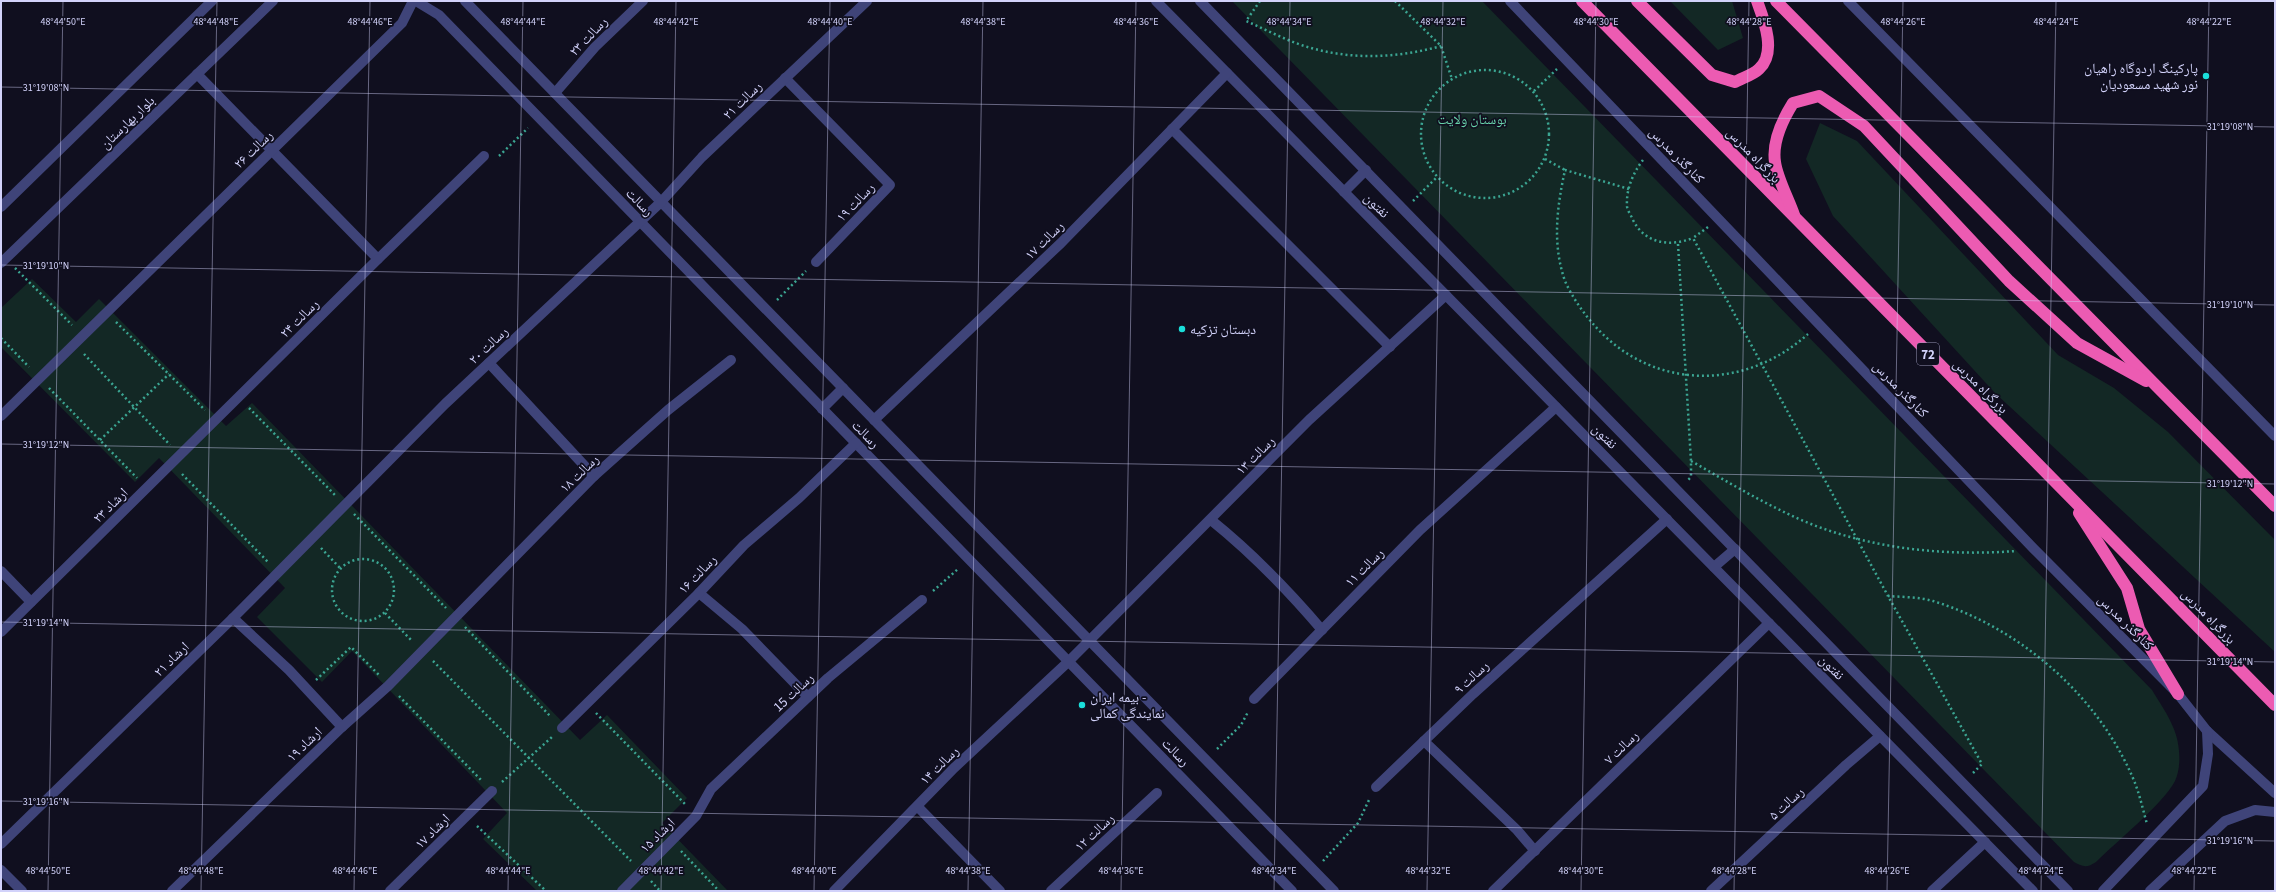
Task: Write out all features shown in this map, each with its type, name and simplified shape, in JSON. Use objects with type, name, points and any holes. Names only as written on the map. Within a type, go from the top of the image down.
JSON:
[{"type":"highway","name":"بزرگراه مدرس","points":[[1582,1],[2275,705]]},
{"type":"highway","points":[[1637,1],[1712,75],[1735,82],[1760,69],[1769,49],[1764,20],[1757,1]]},
{"type":"highway","points":[[1776,1],[2275,506]]},
{"type":"highway","points":[[1796,219],[1775,162],[1777,138],[1784,117],[1793,103],[1819,96],[1864,126],[2009,281],[2077,343],[2158,388]]},
{"type":"highway","points":[[2065,492],[2127,588],[2139,629],[2178,694]]},
{"type":"street","name":"بلوار بهارستان","points":[[1,207],[212,1]]},
{"type":"street","name":"بلوار بهارستان","points":[[3,261],[273,1]]},
{"type":"street","name":"رسالت","points":[[415,1],[439,15],[1292,891]]},
{"type":"street","name":"رسالت ۲۶","points":[[1,416],[402,23],[415,1]]},
{"type":"street","name":"رسالت","points":[[465,1],[1334,891]]},
{"type":"street","name":"رسالت ۲۳","points":[[555,93],[595,47],[643,1]]},
{"type":"street","name":"نفتون","points":[[1156,1],[2033,891]]},
{"type":"street","name":"نفتون","points":[[1200,1],[2068,891]]},
{"type":"street","name":"کنارگذر مدرس","points":[[1510,1],[1568,59],[2034,549],[2178,694],[2208,731],[2275,793]]},
{"type":"street","points":[[1848,1],[2275,436]]},
{"type":"street","name":"رسالت ۲۱","points":[[640,222],[661,202],[702,157],[785,78],[860,3]]},
{"type":"street","name":"رسالت ۱۷","points":[[874,420],[1061,243],[1226,73]]},
{"type":"street","points":[[197,74],[271,151],[381,256]]},
{"type":"street","name":"رسالت ۱۹","points":[[785,78],[890,185],[816,262]]},
{"type":"street","points":[[1172,129],[1390,347]]},
{"type":"street","name":"رسالت ۲۴","points":[[239,397],[484,156]]},
{"type":"street","points":[[1344,192],[1366,170]]},
{"type":"street","name":"رسالت ٢٠","points":[[357,491],[489,363],[640,222]]},
{"type":"street","name":"رسالت ۱۳","points":[[1090,641],[1309,420],[1446,295]]},
{"type":"street","name":"رسالت ۱۸","points":[[456,618],[594,476],[668,410],[731,360]]},
{"type":"street","points":[[489,363],[594,476]]},
{"type":"street","points":[[822,409],[843,388]]},
{"type":"street","name":"ارشاد ۲۳","points":[[1,632],[239,397]]},
{"type":"street","name":"رسالت ۱۱","points":[[1254,699],[1420,530],[1556,407]]},
{"type":"street","name":"رسالت ۱۶","points":[[562,728],[699,593],[744,545],[799,498],[856,443]]},
{"type":"street","name":"ارشاد ۲۱","points":[[1,844],[233,618],[357,491]]},
{"type":"street","name":"رسالت ۹","points":[[1376,787],[1472,694],[1666,519]]},
{"type":"street","points":[[1211,520],[1248,550],[1289,591],[1322,630]]},
{"type":"street","points":[[1714,567],[1735,549]]},
{"type":"street","points":[[1,571],[31,602]]},
{"type":"street","points":[[699,593],[742,629],[808,697]]},
{"type":"street","name":"رسالت 15","points":[[696,816],[711,789],[808,697],[922,600]]},
{"type":"street","points":[[233,618],[307,689],[342,727]]},
{"type":"street","name":"ارشاد ۱۹","points":[[172,891],[342,727],[389,685],[456,618]]},
{"type":"street","name":"رسالت ۷","points":[[1493,891],[1769,623]]},
{"type":"street","name":"رسالت ۱۴","points":[[834,891],[918,807],[954,768],[1090,641]]},
{"type":"street","points":[[2103,891],[2203,786],[2208,754],[2208,731]]},
{"type":"street","name":"رسالت ۵","points":[[1711,891],[1846,765],[1880,736]]},
{"type":"street","points":[[1424,741],[1517,830],[1535,851]]},
{"type":"street","name":"ارشاد ۱۷","points":[[390,891],[492,791]]},
{"type":"street","name":"رسالت ۱۲","points":[[1051,891],[1156,793]]},
{"type":"street","points":[[918,807],[1000,891]]},
{"type":"street","points":[[2150,891],[2225,822],[2256,810],[2275,812]]},
{"type":"street","name":"ارشاد ۱۵","points":[[622,891],[696,816]]},
{"type":"street","points":[[1932,891],[1985,842]]},
{"type":"street","points":[[1,870],[22,891]]},
{"type":"path","points":[[1260,1],[1246,21],[1310,48],[1341,55],[1375,56],[1414,54],[1440,46]]},
{"type":"path","points":[[1395,1],[1440,46],[1452,79]]},
{"type":"path","points":[[1534,91],[1568,59]]},
{"type":"path","points":[[1495,70],[1516,77],[1534,91],[1546,110],[1550,132],[1544,159],[1536,174],[1519,189],[1498,197],[1476,198],[1455,191],[1437,177],[1425,158],[1420,136],[1424,113],[1435,94],[1452,79],[1473,71],[1495,70]]},
{"type":"path","points":[[484,156],[498,158],[539,118]]},
{"type":"path","points":[[1652,149],[1633,172],[1629,189],[1626,207],[1636,226],[1655,241],[1678,244],[1693,238],[1718,218]]},
{"type":"path","points":[[1544,159],[1565,170],[1629,189]]},
{"type":"path","points":[[1565,170],[1557,216],[1558,249],[1566,281],[1585,315],[1604,337],[1630,357],[1662,370],[1686,376],[1714,376],[1762,365],[1794,346],[1819,324]]},
{"type":"path","points":[[1404,210],[1437,177]]},
{"type":"path","points":[[1693,238],[1855,538],[1982,764],[1964,784]]},
{"type":"path","points":[[1678,244],[1691,461],[1691,477],[1678,491]]},
{"type":"path","points":[[3,261],[83,335]]},
{"type":"path","points":[[767,310],[816,262]]},
{"type":"path","points":[[106,312],[216,420]]},
{"type":"path","points":[[1,338],[36,381],[100,440],[147,488]]},
{"type":"path","points":[[74,344],[180,455]]},
{"type":"path","points":[[100,440],[169,374]]},
{"type":"path","points":[[239,397],[562,728],[492,791],[351,647],[307,689]]},
{"type":"path","points":[[1691,461],[1782,512],[1832,532],[1855,538],[1886,545],[1935,552],[1996,552],[2034,549]]},
{"type":"path","points":[[172,464],[278,572]]},
{"type":"path","points":[[311,537],[340,568]]},
{"type":"path","points":[[368,558],[382,564],[392,576],[396,590],[391,605],[385,613],[367,622],[351,619],[339,610],[332,597],[332,581],[340,568],[353,559],[368,558]]},
{"type":"path","points":[[922,600],[969,559]]},
{"type":"path","points":[[1888,596],[1932,600],[1980,620],[2024,646],[2067,681],[2108,731],[2135,783],[2152,840]]},
{"type":"path","points":[[385,613],[660,891]]},
{"type":"path","points":[[1206,760],[1240,725],[1254,699]]},
{"type":"path","points":[[588,704],[696,816]]},
{"type":"path","points":[[1314,871],[1358,823],[1376,787]]},
{"type":"path","points":[[467,816],[546,891]]},
{"type":"path","points":[[671,841],[719,891]]},
{"type":"green space","name":"بوستان ولایت","points":[[1232,1],[1482,1],[2152,690],[2171,722],[2179,747],[2179,768],[2175,781],[2161,800],[2096,862],[2085,866],[2074,862]]},
{"type":"green space","points":[[1670,1],[1732,1],[1743,38],[1718,50]]},
{"type":"green space","points":[[1820,123],[1857,141],[2058,355],[2114,388],[2168,432],[2275,540],[2275,652],[1995,393],[1833,216],[1806,159]]},
{"type":"green space","points":[[32,279],[76,322],[99,299],[226,426],[252,403],[580,740],[607,715],[687,798],[662,823],[728,891],[537,891],[483,839],[507,813],[352,651],[322,682],[257,617],[285,588],[159,458],[135,482],[1,347],[1,308]]},
{"type":"place","name":"پارکینگ اردوگاه راهیان نور شهید مسعودیان","points":[[2206,76]]},
{"type":"place","name":"دبستان تزکیه","points":[[1182,329]]},
{"type":"place","name":"بیمه ایران - نمایندگى کمالى","points":[[1082,705]]}]
